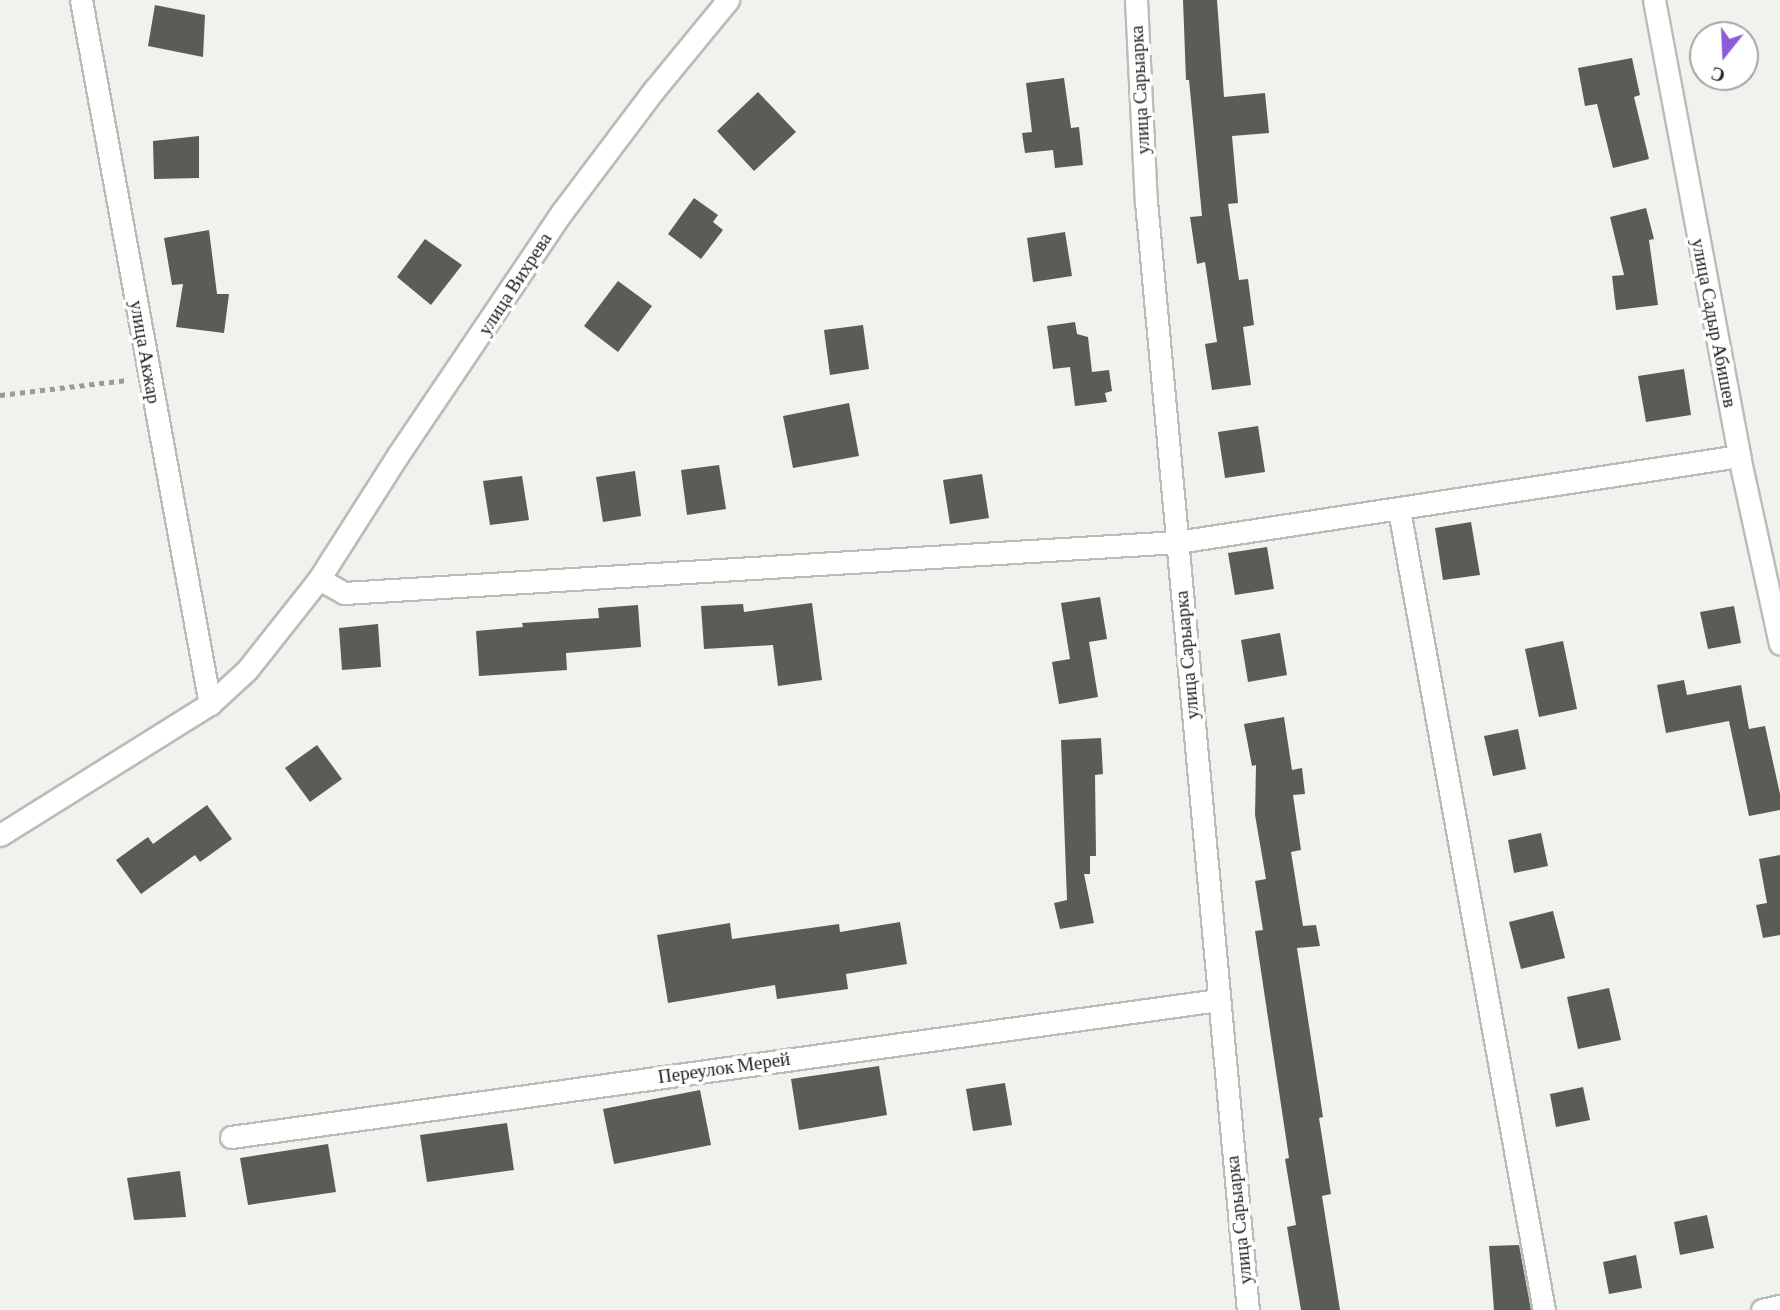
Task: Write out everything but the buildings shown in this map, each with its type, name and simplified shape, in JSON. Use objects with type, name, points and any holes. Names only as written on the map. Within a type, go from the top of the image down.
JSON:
[{"type":"street","name":"улица Акжар","points":[[81,0],[210,704]]},
{"type":"street","name":"улица Вихрева","points":[[0,835],[210,704],[247,670],[319,579],[398,455],[562,212],[654,90],[727,0]]},
{"type":"street","name":"улица Сарыарка","points":[[1136,0],[1146,201],[1248,1310]]},
{"type":"street","name":"улица Садыр Абишев","points":[[1654,0],[1739,456],[1780,644]]},
{"type":"street","points":[[319,579],[344,593],[1177,542],[1739,456]]},
{"type":"street","points":[[1399,510],[1544,1310]]},
{"type":"street","name":"Переулок Мерей","points":[[231,1137],[1218,1000]]},
{"type":"street","points":[[1762,1310],[1780,1306]]},
{"type":"path","points":[[0,395],[149,377]]}]
